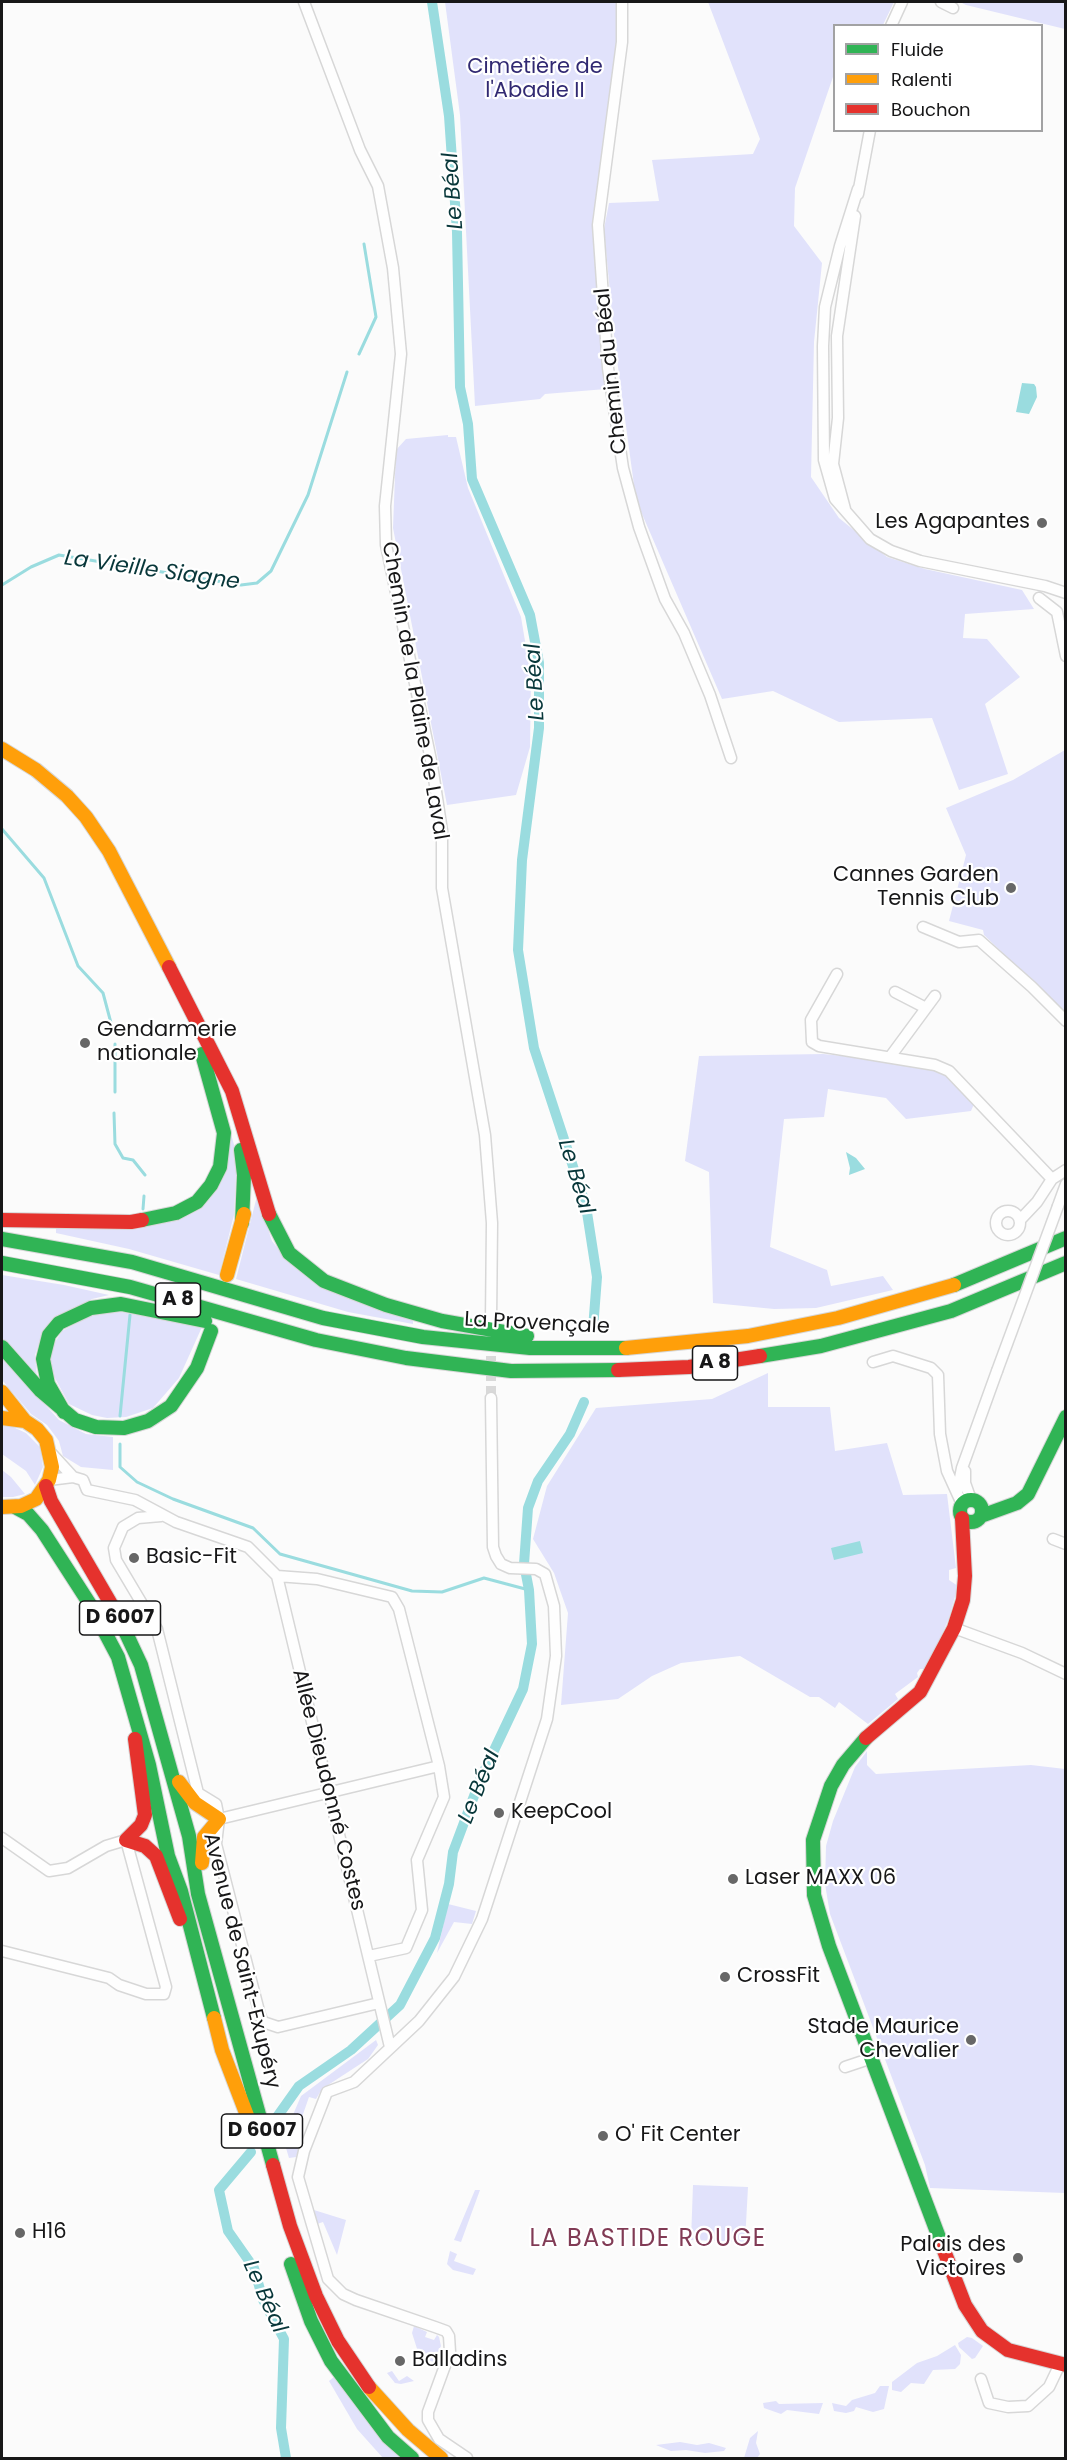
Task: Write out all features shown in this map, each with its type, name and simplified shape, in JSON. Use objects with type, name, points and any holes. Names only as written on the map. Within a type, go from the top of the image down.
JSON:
[{"type":"main road","points":[[2,749],[36,770],[67,796],[86,817],[109,851],[232,1091],[268,1212],[281,1241],[299,1263],[324,1281],[386,1305],[442,1321],[506,1334],[627,1348]]},
{"type":"main road","points":[[2,761],[53,797],[85,833],[111,874],[227,1103],[237,1133],[244,1175],[242,1223]]},
{"type":"main road","points":[[2,1220],[131,1222],[177,1213],[197,1202],[211,1185],[220,1167],[223,1140],[218,1101],[202,1054]]},
{"type":"main road","points":[[227,1275],[250,1186],[250,1146]]},
{"type":"main road","name":"La Provençale","points":[[2,1239],[52,1246],[132,1262],[287,1308],[378,1329],[503,1346],[627,1348],[748,1336],[858,1313],[946,1288],[1065,1238]]},
{"type":"main road","name":"La Provençale","points":[[2,1263],[120,1284],[277,1329],[352,1347],[445,1364],[511,1371],[632,1371],[689,1367],[764,1357],[890,1329],[951,1311],[1065,1263]]},
{"type":"main road","points":[[64,1412],[48,1384],[43,1359],[44,1346],[59,1323],[92,1308],[121,1304],[140,1306],[269,1335],[352,1347]]},
{"type":"main road","points":[[2,1347],[41,1391],[64,1412],[84,1424],[110,1429],[136,1426],[171,1407],[189,1384],[211,1331]]},
{"type":"main road","points":[[2,1392],[25,1421],[37,1429],[46,1440],[51,1453],[47,1483],[36,1499],[8,1507]]},
{"type":"main road","points":[[2,1418],[25,1421]]},
{"type":"main road","points":[[1063,2364],[1008,2350],[988,2336],[974,2320],[958,2288],[818,1915],[812,1876],[813,1840],[824,1804],[843,1765],[869,1734],[920,1692],[954,1628],[963,1600],[964,1550],[961,1538],[969,1508],[1017,1503],[1028,1494],[1065,1418]]},
{"type":"main road","name":"Avenue de Saint-Exupéry","points":[[47,1483],[51,1501],[129,1635],[141,1665],[189,1836],[196,1883],[212,1947],[290,2226],[324,2316],[376,2396],[408,2430],[441,2458]]},
{"type":"main road","name":"Avenue de Saint-Exupéry","points":[[8,1507],[33,1518],[91,1606],[118,1657],[149,1765],[165,1846],[181,1891],[222,2050],[246,2109],[269,2198],[311,2321],[344,2381],[388,2436],[412,2458]]},
{"type":"main road","points":[[135,1716],[137,1767],[145,1804],[145,1815],[141,1825],[126,1840],[145,1846],[156,1856],[177,1914],[195,1949]]},
{"type":"main road","points":[[168,1762],[189,1797],[219,1819],[207,1832],[201,1849],[210,1904],[212,1947]]},
{"type":"street","name":"Chemin de la Plaine de Laval","points":[[304,2],[360,150],[378,186],[393,268],[401,354],[385,506],[386,544],[432,765],[442,831],[442,888],[485,1135],[492,1223],[491,1321]]},
{"type":"street","name":"Chemin du Béal","points":[[622,2],[621,52],[598,225],[608,368],[623,468],[639,527],[664,599],[684,633],[710,694],[731,758]]},
{"type":"street","points":[[892,24],[902,2]]},
{"type":"street","points":[[941,2],[953,8]]},
{"type":"street","points":[[870,132],[858,189],[840,246],[825,308],[824,460],[835,499],[870,539],[900,554],[920,561],[1045,586],[1065,594]]},
{"type":"street","points":[[1039,598],[1057,612],[1065,656]]},
{"type":"street","points":[[923,927],[959,942],[974,940],[985,944],[1065,1021]]},
{"type":"street","points":[[837,974],[811,1020],[812,1041],[819,1046],[935,1065],[949,1071],[1052,1179]]},
{"type":"street","points":[[895,992],[926,1008]]},
{"type":"street","points":[[890,1058],[935,996]]},
{"type":"street","points":[[1020,1220],[1012,1211],[997,1209],[996,1221],[992,1229],[1002,1233],[1013,1233],[1019,1228],[1020,1220],[1037,1202],[1052,1179],[1065,1170]]},
{"type":"street","points":[[969,1508],[964,1465],[1065,1184]]},
{"type":"street","points":[[873,1362],[893,1356],[931,1368],[938,1375],[937,1414],[946,1471],[969,1508]]},
{"type":"street","points":[[467,2458],[439,2439],[428,2420],[450,2352],[446,2331],[356,2300],[343,2294],[328,2279],[298,2177],[304,2151],[327,2092],[354,2082],[419,2021],[454,1977],[468,1952],[482,1919],[529,1782],[553,1695],[556,1623],[548,1579],[545,1574],[536,1569],[520,1569],[501,1564],[493,1547],[491,1398]]},
{"type":"street","points":[[942,1450],[964,1465]]},
{"type":"street","points":[[51,1453],[78,1478],[87,1490],[125,1496],[161,1516],[248,1547],[277,1576],[317,1579],[392,1596],[399,1609],[439,1767],[444,1797],[417,1860],[422,1910],[406,1948],[369,1956]]},
{"type":"street","points":[[47,1483],[78,1478]]},
{"type":"street","points":[[161,1516],[138,1518],[123,1527],[114,1548],[116,1560],[157,1629],[198,1793],[216,1804],[219,1819],[216,1844],[264,2022],[278,2027],[380,2009]]},
{"type":"street","points":[[1053,1539],[1065,1544]]},
{"type":"street","name":"Allée Dieudonné Costes","points":[[277,1576],[390,2047]]},
{"type":"street","points":[[954,1628],[1022,1653],[1065,1674]]},
{"type":"street","points":[[219,1819],[439,1767]]},
{"type":"street","points":[[2,1838],[49,1870],[68,1868],[106,1846],[126,1840],[165,1976],[164,1994],[146,1994],[119,1985],[110,1978],[2,1951]]},
{"type":"street","points":[[845,2067],[872,2058]]},
{"type":"street","points":[[981,2379],[989,2403],[1008,2407],[1028,2406],[1049,2387],[1063,2364]]},
{"type":"green space","name":"Cimetière de l'Abadie II","points":[[445,2],[618,2],[614,89],[600,173],[606,389],[545,394],[540,399],[475,406],[460,115]]},
{"type":"green space","points":[[708,2],[894,2],[883,24],[833,24],[833,77],[795,188],[794,226],[822,263],[814,342],[811,477],[839,518],[887,557],[925,569],[1022,590],[1034,609],[965,614],[963,638],[987,639],[1020,677],[985,704],[1008,774],[959,790],[932,718],[839,722],[773,691],[722,699],[636,500],[615,345],[604,229],[609,203],[659,201],[652,160],[753,154],[760,139]]},
{"type":"green space","points":[[960,2],[1065,2],[1065,29],[966,5]]},
{"type":"green space","points":[[448,435],[448,437],[456,437],[468,488],[521,617],[531,677],[530,747],[516,795],[447,805],[393,528],[396,450],[406,439]]},
{"type":"green space","name":"Cannes Garden Tennis Club","points":[[1065,750],[1065,1013],[984,935],[983,930],[949,921],[966,855],[946,808],[1013,780]]},
{"type":"green space","points":[[823,1054],[913,1063],[945,1073],[974,1104],[971,1111],[906,1119],[886,1098],[828,1089],[824,1117],[784,1119],[770,1247],[827,1270],[831,1286],[883,1276],[893,1290],[816,1308],[774,1309],[713,1303],[709,1172],[685,1161],[699,1056]]},
{"type":"green space","points":[[230,1130],[237,1156],[234,1215],[219,1275],[129,1249],[56,1233],[56,1226],[191,1213]]},
{"type":"green space","points":[[257,1196],[272,1241],[283,1255],[413,1319],[413,1324],[348,1312],[236,1279]]},
{"type":"green space","points":[[2,1275],[109,1295],[92,1299],[44,1329],[35,1355],[37,1377],[2,1340]]},
{"type":"green space","points":[[121,1312],[202,1327],[179,1378],[153,1408],[126,1417],[107,1418],[92,1415],[69,1404],[50,1369],[52,1347],[62,1331],[94,1314]]},
{"type":"green space","points":[[2,1357],[59,1420],[86,1434],[113,1437],[113,1470],[81,1467],[63,1456],[59,1441],[47,1425],[31,1414],[2,1380]]},
{"type":"green space","points":[[768,1373],[768,1407],[830,1407],[835,1451],[887,1443],[903,1495],[947,1494],[956,1568],[949,1570],[949,1580],[958,1586],[949,1618],[927,1669],[920,1669],[917,1673],[918,1677],[895,1694],[898,1699],[868,1724],[839,1702],[835,1708],[819,1697],[810,1697],[740,1656],[681,1663],[652,1676],[618,1699],[561,1705],[568,1613],[554,1573],[533,1539],[547,1486],[596,1408],[712,1399]]},
{"type":"green space","points":[[2,1426],[13,1427],[26,1433],[40,1447],[43,1467],[35,1485],[26,1471],[2,1454]]},
{"type":"green space","points":[[2,1470],[11,1477],[25,1494],[2,1497]]},
{"type":"green space","name":"Stade Maurice Chevalier","points":[[867,1751],[867,1765],[876,1774],[1031,1765],[1065,1769],[1065,2193],[930,2188],[925,2165],[830,1914],[825,1884],[826,1846],[833,1821],[855,1767]]},
{"type":"green space","points":[[448,1904],[476,1911],[472,1924],[454,1922],[437,1953]]},
{"type":"green space","points":[[376,2040],[378,2045],[368,2059],[322,2089],[316,2099],[309,2097],[294,2140],[300,2144],[296,2157],[289,2158],[283,2138],[301,2096]]},
{"type":"green space","points":[[693,2185],[748,2187],[745,2242],[691,2240]]},
{"type":"green space","points":[[475,2190],[480,2190],[461,2242],[454,2240]]},
{"type":"green space","points":[[314,2210],[346,2220],[337,2255],[323,2222],[317,2224]]},
{"type":"green space","points":[[450,2251],[457,2254],[454,2261],[476,2269],[473,2275],[453,2270],[447,2264]]},
{"type":"green space","points":[[414,2326],[427,2332],[425,2337],[434,2340],[437,2335],[439,2337],[441,2346],[435,2363],[419,2355],[412,2333]]},
{"type":"green space","points":[[967,2337],[983,2346],[972,2359],[959,2347],[958,2343]]},
{"type":"green space","points":[[955,2345],[961,2355],[960,2364],[955,2369],[933,2370],[924,2384],[911,2383],[901,2392],[892,2390],[892,2382],[917,2363],[937,2356]]},
{"type":"green space","points":[[392,2371],[399,2381],[407,2376],[414,2381],[395,2383],[387,2373]]},
{"type":"green space","points":[[334,2377],[402,2458],[383,2458],[357,2429],[329,2381]]},
{"type":"green space","points":[[880,2386],[889,2386],[884,2409],[873,2412],[856,2407],[854,2411],[846,2413],[834,2411],[832,2403],[846,2406],[852,2400],[875,2393]]},
{"type":"green space","points":[[776,2401],[779,2404],[823,2403],[819,2414],[787,2410],[781,2414],[764,2408],[763,2403]]},
{"type":"green space","points":[[758,2431],[756,2443],[760,2454],[757,2458],[744,2458],[750,2438]]},
{"type":"green space","points":[[680,2442],[697,2445],[709,2443],[726,2448],[724,2451],[705,2453],[686,2450],[671,2451],[656,2445]]},
{"type":"shaded area","points":[[1022,383],[1034,384],[1036,387],[1037,397],[1029,414],[1016,412]]},
{"type":"shaded area","points":[[846,1152],[856,1158],[865,1169],[849,1175],[850,1168]]},
{"type":"shaded area","points":[[860,1541],[863,1553],[834,1560],[831,1548]]},
{"type":"waterway","name":"Le Béal","points":[[432,2],[449,116],[457,232],[460,387],[468,424],[472,479],[530,615],[539,663],[539,728],[522,860],[518,950],[534,1048],[586,1206],[597,1277],[593,1329]]},
{"type":"waterway","name":"La Vieille Siagne","points":[[359,354],[376,317],[364,244]]},
{"type":"waterway","name":"La Vieille Siagne","points":[[2,585],[31,567],[59,555],[241,585],[257,583],[271,571],[308,495],[347,372]]},
{"type":"waterway","name":"La Vieille Siagne","points":[[2,829],[44,878],[78,966],[103,993],[111,1023]]},
{"type":"waterway","name":"La Vieille Siagne","points":[[115,1044],[115,1092]]},
{"type":"waterway","name":"La Vieille Siagne","points":[[114,1113],[115,1144],[123,1158],[133,1160],[145,1175]]},
{"type":"waterway","name":"La Vieille Siagne","points":[[143,1209],[144,1196]]},
{"type":"waterway","name":"La Vieille Siagne","points":[[120,1416],[130,1315]]},
{"type":"waterway","name":"Le Béal","points":[[272,2124],[299,2086],[351,2050],[400,2005],[435,1938],[449,1884],[453,1852],[480,1780],[523,1689],[532,1644],[529,1590],[524,1564],[528,1508],[538,1481],[570,1434],[584,1402]]},
{"type":"waterway","name":"La Vieille Siagne","points":[[120,1444],[120,1467],[137,1482],[173,1499],[253,1528],[280,1554],[412,1591],[442,1592],[484,1578],[529,1590]]},
{"type":"waterway","name":"Le Béal","points":[[251,2152],[219,2190],[228,2231],[254,2268],[263,2300],[284,2339],[281,2428],[286,2458]]},
{"type":"tunnel","points":[[491,1341],[491,1398]]},
{"type":"traffic: fast","points":[[142,1220],[176,1213],[197,1202],[211,1185],[220,1167],[224,1133],[202,1054]]},
{"type":"traffic: fast","points":[[241,1150],[244,1175],[242,1223]]},
{"type":"traffic: fast","points":[[269,1214],[289,1253],[324,1281],[386,1305],[442,1321],[527,1336]]},
{"type":"traffic: fast","points":[[954,1285],[1066,1238]]},
{"type":"traffic: fast","points":[[2,1239],[132,1262],[323,1318],[423,1337],[530,1348],[626,1348]]},
{"type":"traffic: fast","points":[[2,1263],[130,1287],[316,1340],[406,1358],[511,1371],[618,1370]]},
{"type":"traffic: fast","points":[[760,1356],[821,1346],[951,1311],[1066,1263]]},
{"type":"traffic: fast","points":[[64,1412],[48,1384],[43,1359],[49,1335],[59,1323],[91,1308],[121,1304],[205,1321]]},
{"type":"traffic: fast","points":[[2,1347],[41,1391],[75,1420],[96,1427],[124,1428],[148,1421],[171,1406],[197,1368],[211,1331]]},
{"type":"traffic: fast","points":[[981,1516],[1017,1503],[1028,1494],[1066,1417]]},
{"type":"traffic: fast","points":[[971,1500],[979,1503],[982,1511],[979,1519],[971,1522],[963,1519],[960,1511],[963,1503],[971,1500]]},
{"type":"traffic: fast","points":[[15,1507],[28,1514],[42,1530],[91,1606],[118,1657],[149,1765],[168,1856],[181,1891],[214,2018]]},
{"type":"traffic: fast","points":[[118,1616],[141,1665],[189,1836],[198,1894],[273,2165]]},
{"type":"traffic: fast","points":[[866,1738],[843,1765],[831,1786],[813,1840],[814,1895],[829,1946],[943,2248]]},
{"type":"traffic: fast","points":[[291,2264],[311,2321],[331,2361],[388,2437],[412,2458]]},
{"type":"traffic: slow","points":[[2,749],[36,770],[67,796],[86,817],[109,851],[169,967]]},
{"type":"traffic: slow","points":[[227,1275],[244,1214]]},
{"type":"traffic: slow","points":[[626,1348],[748,1336],[838,1318],[954,1285]]},
{"type":"traffic: slow","points":[[2,1392],[25,1421]]},
{"type":"traffic: slow","points":[[2,1418],[25,1421],[37,1429],[46,1440],[52,1467],[49,1480],[36,1499],[21,1506],[2,1507]]},
{"type":"traffic: slow","points":[[179,1782],[195,1803],[219,1819],[204,1837],[202,1863]]},
{"type":"traffic: slow","points":[[214,2018],[222,2050],[248,2118]]},
{"type":"traffic: slow","points":[[369,2387],[408,2430],[441,2458]]},
{"type":"traffic: jam","points":[[169,967],[232,1091],[269,1214]]},
{"type":"traffic: jam","points":[[2,1220],[131,1222],[142,1220]]},
{"type":"traffic: jam","points":[[618,1370],[689,1367],[760,1356]]},
{"type":"traffic: jam","points":[[46,1486],[51,1501],[118,1616]]},
{"type":"traffic: jam","points":[[866,1738],[920,1692],[954,1628],[963,1600],[965,1576],[962,1518]]},
{"type":"traffic: jam","points":[[135,1739],[145,1815],[141,1825],[126,1840],[145,1846],[156,1856],[180,1919]]},
{"type":"traffic: jam","points":[[273,2165],[290,2226],[316,2296],[338,2341],[369,2387]]},
{"type":"traffic: jam","points":[[943,2248],[965,2305],[982,2331],[1008,2350],[1066,2365]]},
{"type":"place","name":"Les Agapantes","points":[[1042,523]]},
{"type":"place","name":"Cannes Garden Tennis Club","points":[[1011,888]]},
{"type":"place","name":"Gendarmerie nationale","points":[[85,1043]]},
{"type":"place","name":"Basic-Fit","points":[[134,1558]]},
{"type":"place","name":"KeepCool","points":[[499,1813]]},
{"type":"place","name":"Laser MAXX 06","points":[[733,1879]]},
{"type":"place","name":"CrossFit","points":[[725,1977]]},
{"type":"place","name":"Stade Maurice Chevalier","points":[[971,2040]]},
{"type":"place","name":"O' Fit Center","points":[[603,2136]]},
{"type":"place","name":"H16","points":[[20,2233]]},
{"type":"place","name":"Palais des Victoires","points":[[1018,2258]]},
{"type":"place","name":"Balladins","points":[[400,2361]]},
{"type":"district","name":"LA BASTIDE ROUGE","points":[[648,2240]]}]
